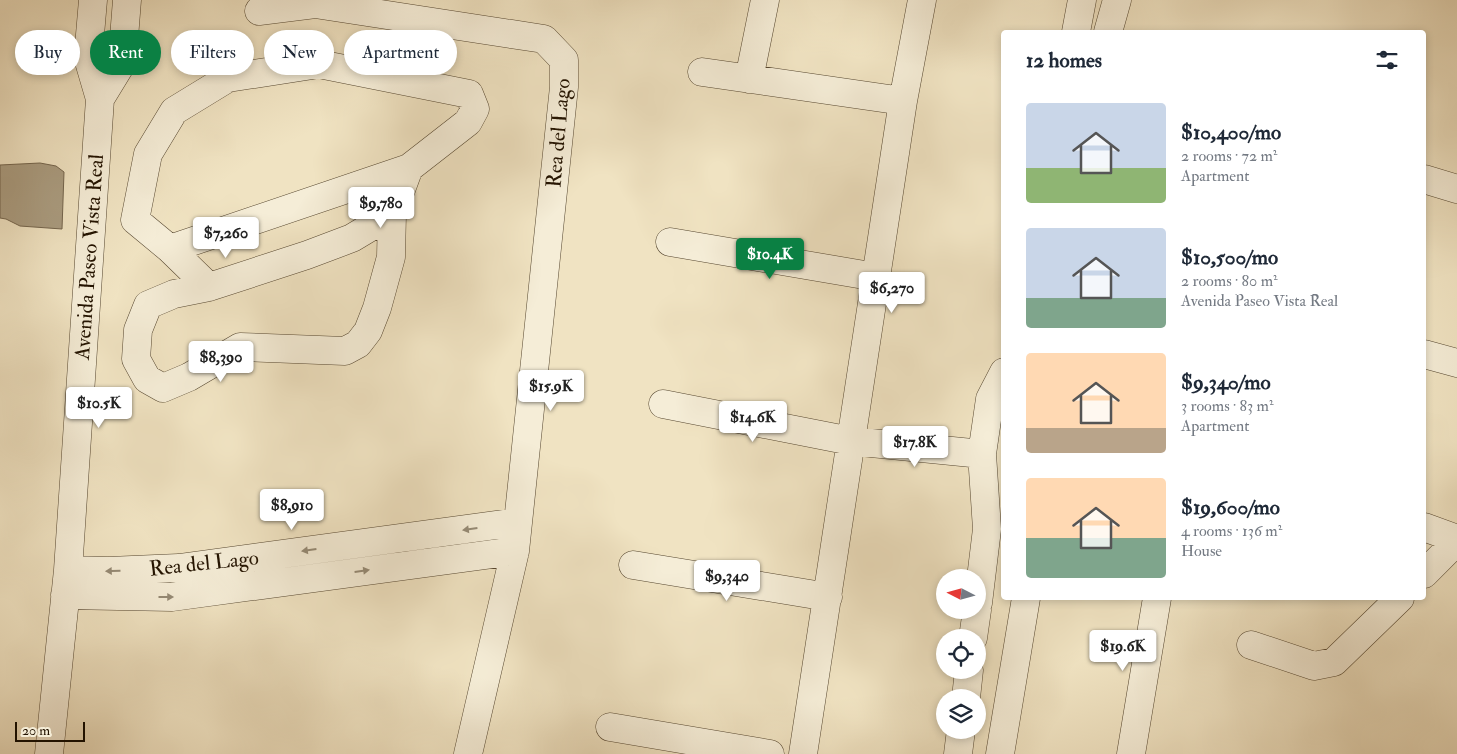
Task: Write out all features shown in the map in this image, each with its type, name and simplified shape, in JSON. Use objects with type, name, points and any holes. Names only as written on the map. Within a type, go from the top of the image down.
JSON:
[{"type":"street","name":"Avenida Paseo Vista Real","points":[[49,754],[66,582],[100,99],[88,58],[93,0]]},
{"type":"street","points":[[100,99],[122,64],[127,0]]},
{"type":"street","points":[[748,78],[765,0]]},
{"type":"street","points":[[804,754],[903,101],[922,0]]},
{"type":"street","points":[[1076,30],[1082,0]]},
{"type":"street","points":[[1109,30],[1117,0]]},
{"type":"street","name":"Rea del Lago","points":[[259,11],[315,4],[544,39],[564,60],[564,88],[515,551],[468,754]]},
{"type":"street","points":[[135,220],[148,154],[174,111],[228,78],[319,64],[469,94],[475,109],[468,122],[409,168],[170,249]]},
{"type":"street","points":[[702,72],[903,101]]},
{"type":"street","points":[[392,214],[352,238],[307,255],[209,287],[174,294],[148,305],[138,330],[136,359],[147,379],[163,388],[188,377],[240,347],[345,350],[358,344],[368,331],[377,308],[390,257],[392,214],[409,168]]},
{"type":"street","points":[[1426,180],[1457,189]]},
{"type":"street","points":[[91,229],[135,220]]},
{"type":"street","points":[[135,220],[170,249],[209,287]]},
{"type":"street","points":[[352,238],[390,257]]},
{"type":"street","points":[[670,242],[876,277]]},
{"type":"street","points":[[1426,355],[1457,363]]},
{"type":"street","points":[[982,569],[987,529],[982,454],[990,399],[1001,378]]},
{"type":"street","points":[[663,404],[851,441],[982,454]]},
{"type":"street","name":"Rea del Lago","points":[[66,582],[109,571],[179,568],[518,522]]},
{"type":"street","points":[[1426,528],[1457,540],[1426,572]]},
{"type":"street","name":"Rea del Lago","points":[[66,582],[172,597],[515,551]]},
{"type":"street","points":[[633,565],[828,597]]},
{"type":"street","points":[[1000,754],[1026,600]]},
{"type":"street","points":[[1131,754],[1157,600]]},
{"type":"street","points":[[1251,646],[1314,666],[1334,662],[1398,600]]},
{"type":"street","points":[[610,727],[770,754]]},
{"type":"street","points":[[958,754],[960,739]]},
{"type":"shaded area","points":[[40,163],[56,166],[64,172],[62,229],[20,226],[0,218],[0,165]]}]
